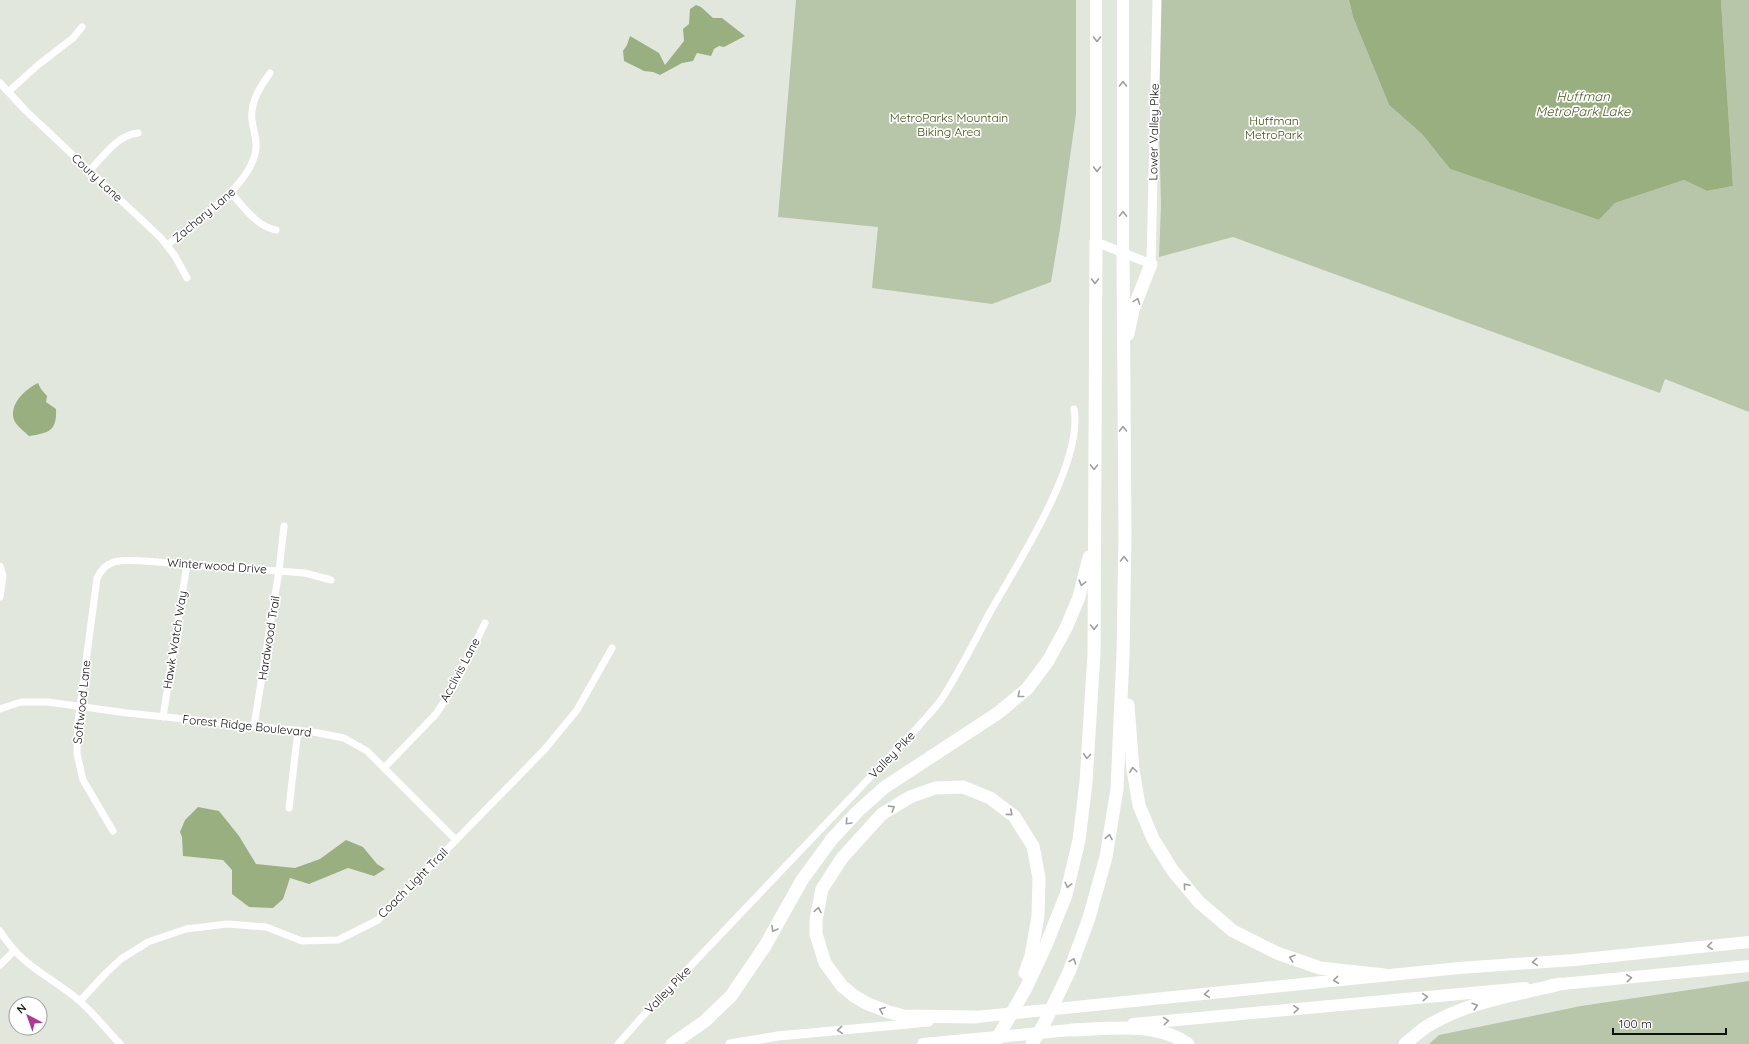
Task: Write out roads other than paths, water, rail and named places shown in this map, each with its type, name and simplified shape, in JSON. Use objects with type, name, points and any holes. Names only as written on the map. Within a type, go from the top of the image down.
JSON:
[{"type":"highway","points":[[994,1044],[1026,988],[1046,945],[1066,894],[1079,840],[1086,782],[1094,654],[1096,0]]},
{"type":"highway","points":[[1032,1044],[1045,1022],[1069,972],[1089,918],[1106,857],[1117,789],[1123,654],[1125,535],[1122,351],[1123,0]]},
{"type":"highway","points":[[1122,351],[1133,310],[1151,264]]},
{"type":"highway","points":[[672,1044],[705,1021],[731,996],[765,946],[802,880],[832,839],[858,811],[885,787],[998,713],[1027,689],[1048,661],[1066,628],[1079,597],[1094,532]]},
{"type":"highway","points":[[1123,654],[1133,770],[1139,805],[1153,839],[1173,871],[1199,902],[1233,931],[1277,953],[1320,968],[1384,976]]},
{"type":"highway","points":[[1003,1029],[1031,956],[1038,916],[1038,878],[1033,846],[1014,816],[990,798],[963,787],[935,788],[910,797],[882,814],[842,858],[822,889],[816,920],[816,934],[825,962],[842,986],[854,996],[868,1004],[904,1016],[976,1017],[1092,1004],[1252,990],[1467,967],[1574,960],[1749,942]]},
{"type":"highway","points":[[923,1044],[1749,966]]},
{"type":"highway","points":[[1405,1044],[1426,1027],[1457,1011],[1500,998],[1560,984]]},
{"type":"highway","points":[[1037,1044],[1045,1022]]},
{"type":"highway","points":[[1072,1030],[1149,1029],[1182,1040],[1188,1044]]},
{"type":"street","name":"Lower Valley Pike","points":[[1151,264],[1157,0]]},
{"type":"street","points":[[8,92],[38,65],[73,38],[82,27]]},
{"type":"street","name":"Zachary Lane","points":[[167,245],[231,193],[245,178],[252,164],[256,148],[252,119],[256,94],[270,73]]},
{"type":"street","name":"Coury Lane","points":[[0,82],[8,92],[167,245],[187,278]]},
{"type":"street","points":[[89,171],[119,140],[126,136],[138,133]]},
{"type":"street","points":[[231,193],[254,218],[269,229],[276,230]]},
{"type":"street","points":[[1096,242],[1151,264]]},
{"type":"street","name":"Valley Pike","points":[[618,1044],[918,727],[943,696],[963,664],[1055,494],[1067,461],[1071,444],[1074,430],[1074,409]]},
{"type":"street","name":"Hardwood Trail","points":[[254,726],[280,571],[284,526]]},
{"type":"street","name":"Winterwood Drive","points":[[104,567],[118,560],[305,573],[331,580]]},
{"type":"street","name":"Hawk Watch Way","points":[[163,717],[187,564]]},
{"type":"street","points":[[0,566],[3,576],[0,597]]},
{"type":"street","name":"Softwood Lane","points":[[104,567],[97,578],[77,738],[78,765],[88,792],[113,831]]},
{"type":"street","name":"Acclivis Lane","points":[[384,768],[436,714],[455,685],[485,623]]},
{"type":"street","name":"Coach Light Trail","points":[[80,1001],[121,959],[148,942],[186,929],[226,924],[266,927],[302,941],[338,940],[378,920],[545,749],[576,710],[612,648]]},
{"type":"street","name":"Forest Ridge Boulevard","points":[[0,709],[21,702],[31,701],[163,717],[298,730],[344,738],[367,751],[456,840]]},
{"type":"street","points":[[289,808],[298,730]]},
{"type":"street","points":[[0,931],[14,951],[24,961],[80,1001],[120,1044]]},
{"type":"street","points":[[0,965],[14,951]]},
{"type":"street","points":[[730,1044],[778,1036],[976,1017]]},
{"type":"water","name":"Huffman MetroPark Lake","points":[[1349,0],[1721,0],[1733,186],[1707,191],[1684,180],[1615,203],[1599,220],[1450,169],[1422,134],[1389,105],[1353,17]]},
{"type":"water","points":[[696,5],[701,7],[713,18],[722,18],[745,36],[724,47],[719,46],[714,49],[711,56],[697,53],[693,61],[682,63],[660,75],[653,72],[644,71],[624,61],[623,51],[630,36],[659,53],[665,65],[684,41],[683,29],[689,24],[690,9]]},
{"type":"water","points":[[38,383],[47,396],[46,402],[56,409],[55,422],[47,432],[29,436],[15,422],[13,410],[15,404],[23,394]]},
{"type":"water","points":[[198,807],[219,811],[239,836],[256,864],[295,868],[320,859],[346,840],[363,847],[377,864],[385,869],[374,876],[348,868],[309,884],[290,878],[283,899],[273,908],[249,907],[232,894],[232,870],[223,860],[183,856],[182,837],[180,832],[185,820]]},
{"type":"park label","name":"MetroParks Mountain Biking Area","points":[[949,125]]},
{"type":"park label","name":"Huffman MetroPark","points":[[1274,128]]}]
